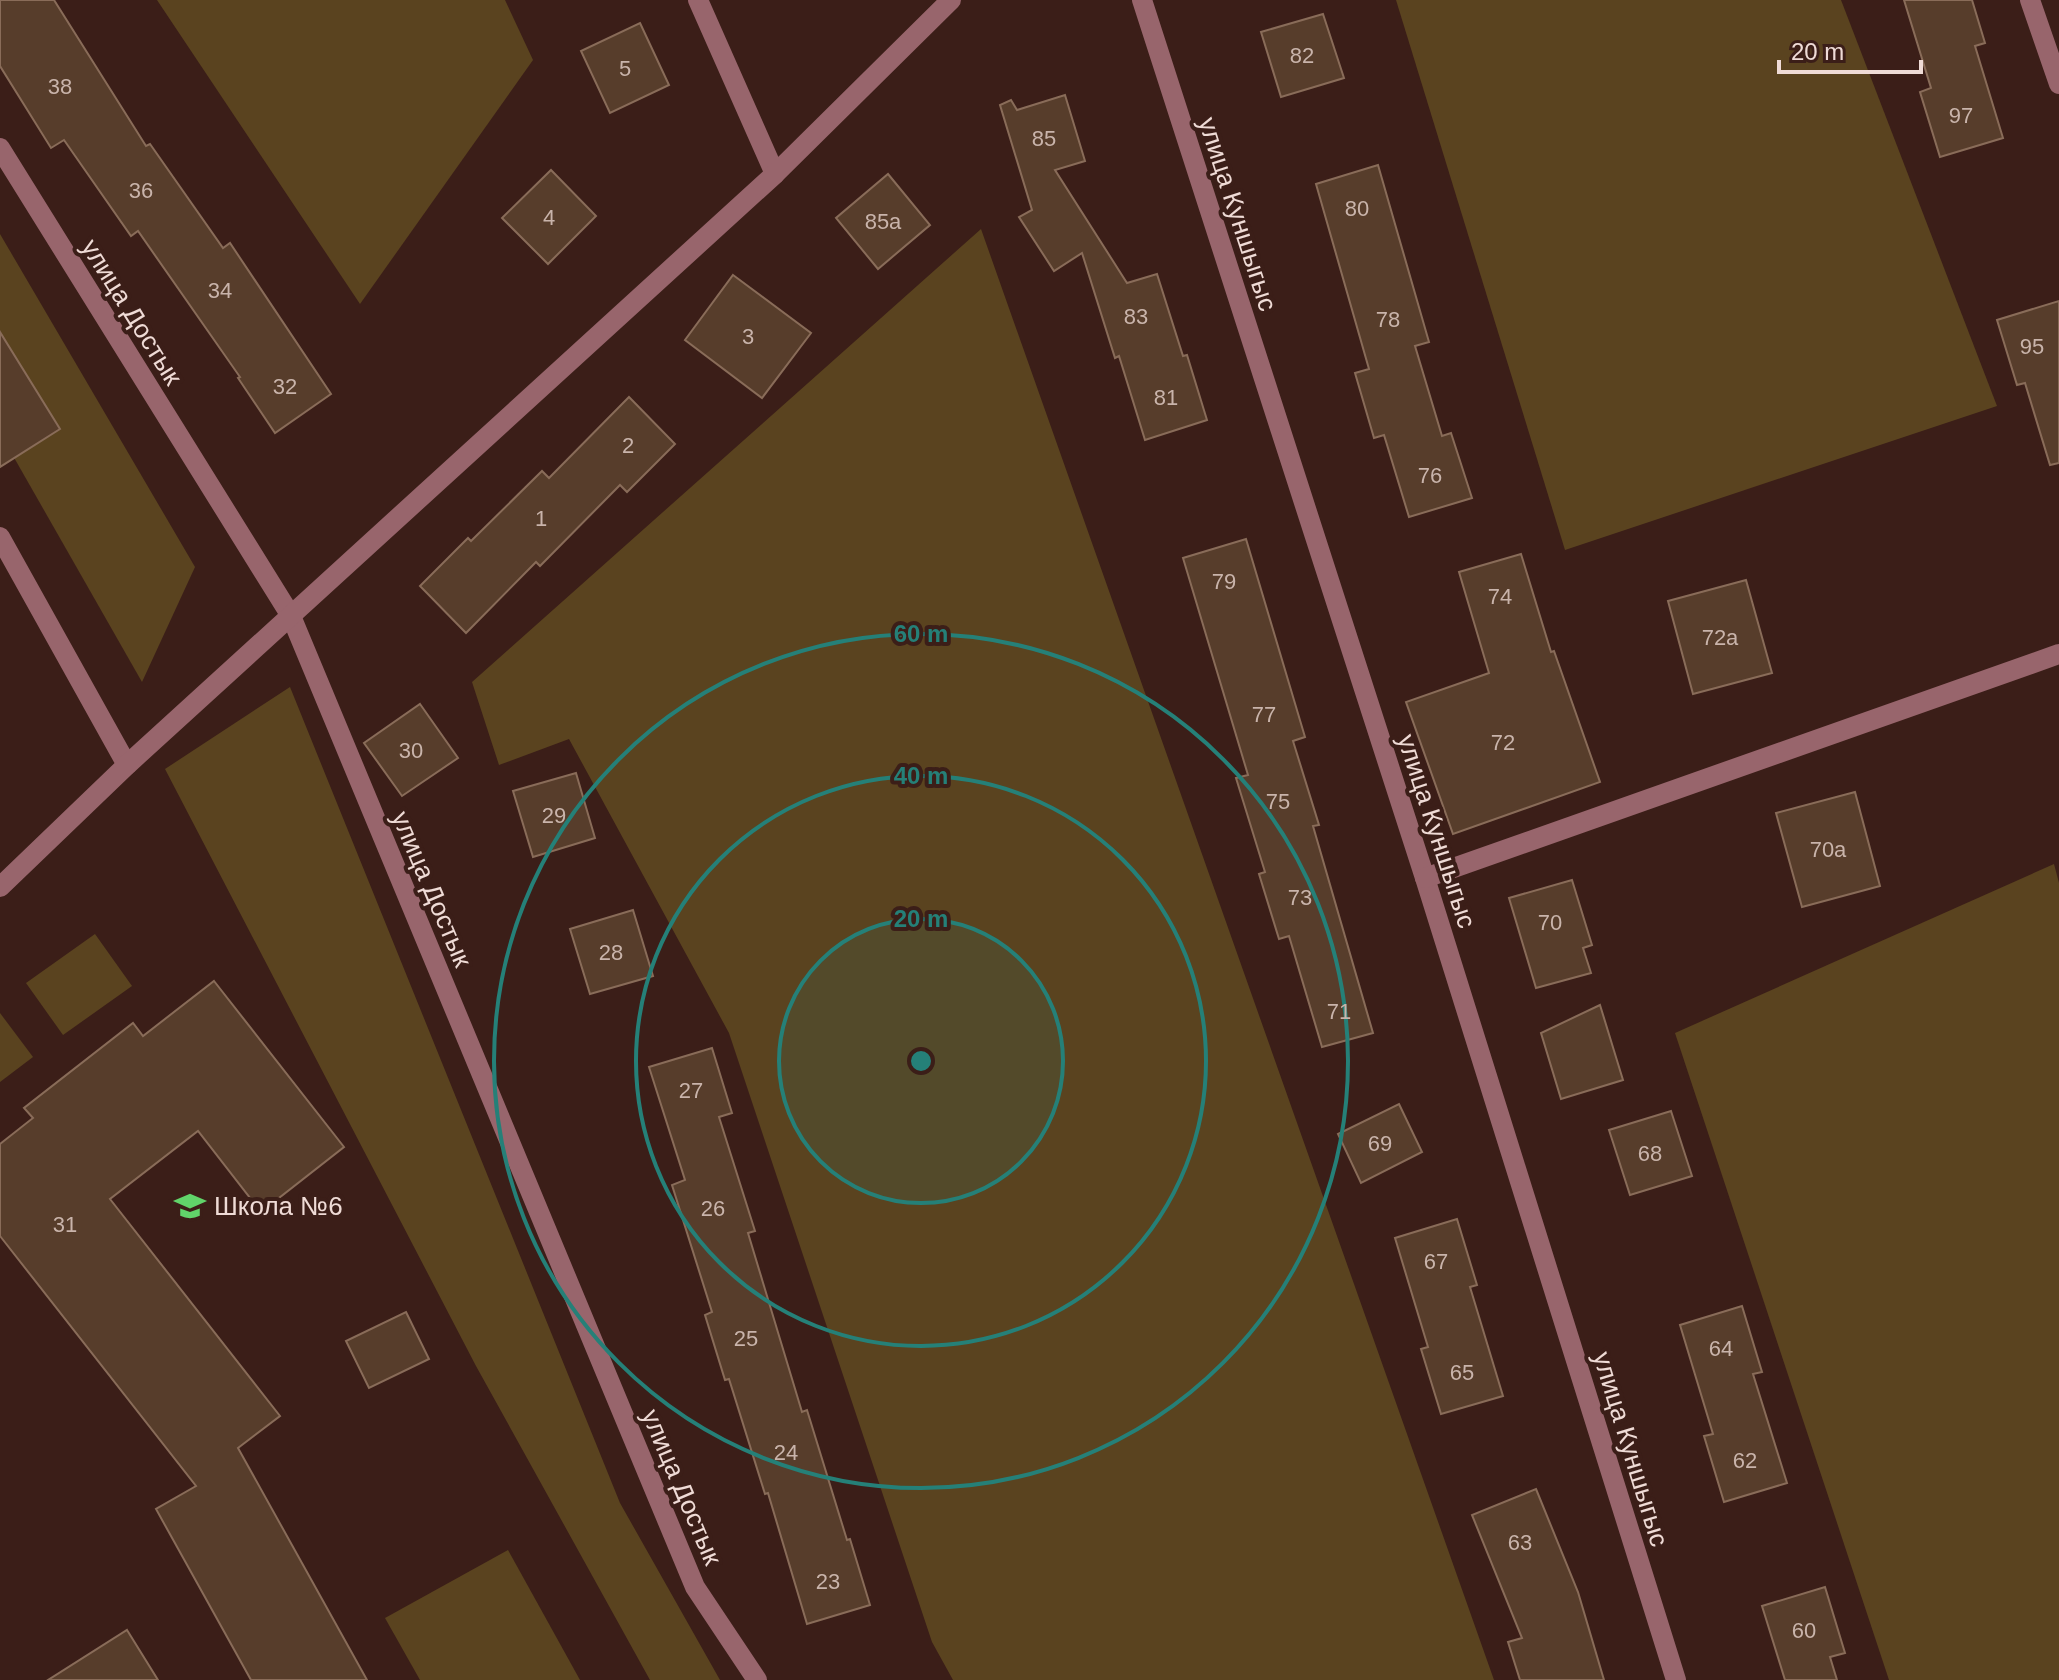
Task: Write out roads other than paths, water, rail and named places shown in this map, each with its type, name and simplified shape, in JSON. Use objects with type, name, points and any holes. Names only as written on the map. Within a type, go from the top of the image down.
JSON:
[{"type":"street","points":[[698,0],[775,174]]},
{"type":"street","points":[[0,887],[127,765],[775,174],[951,0]]},
{"type":"street","name":"улица Куншыгыс","points":[[1142,0],[1425,878],[1676,1680]]},
{"type":"street","points":[[2030,0],[2059,84]]},
{"type":"street","name":"улица Достык","points":[[0,148],[291,616],[695,1587],[757,1680]]},
{"type":"street","points":[[0,537],[127,765]]},
{"type":"street","points":[[1425,878],[2059,654]]},
{"type":"place","name":"Школа №6","points":[[190,1206]]}]
